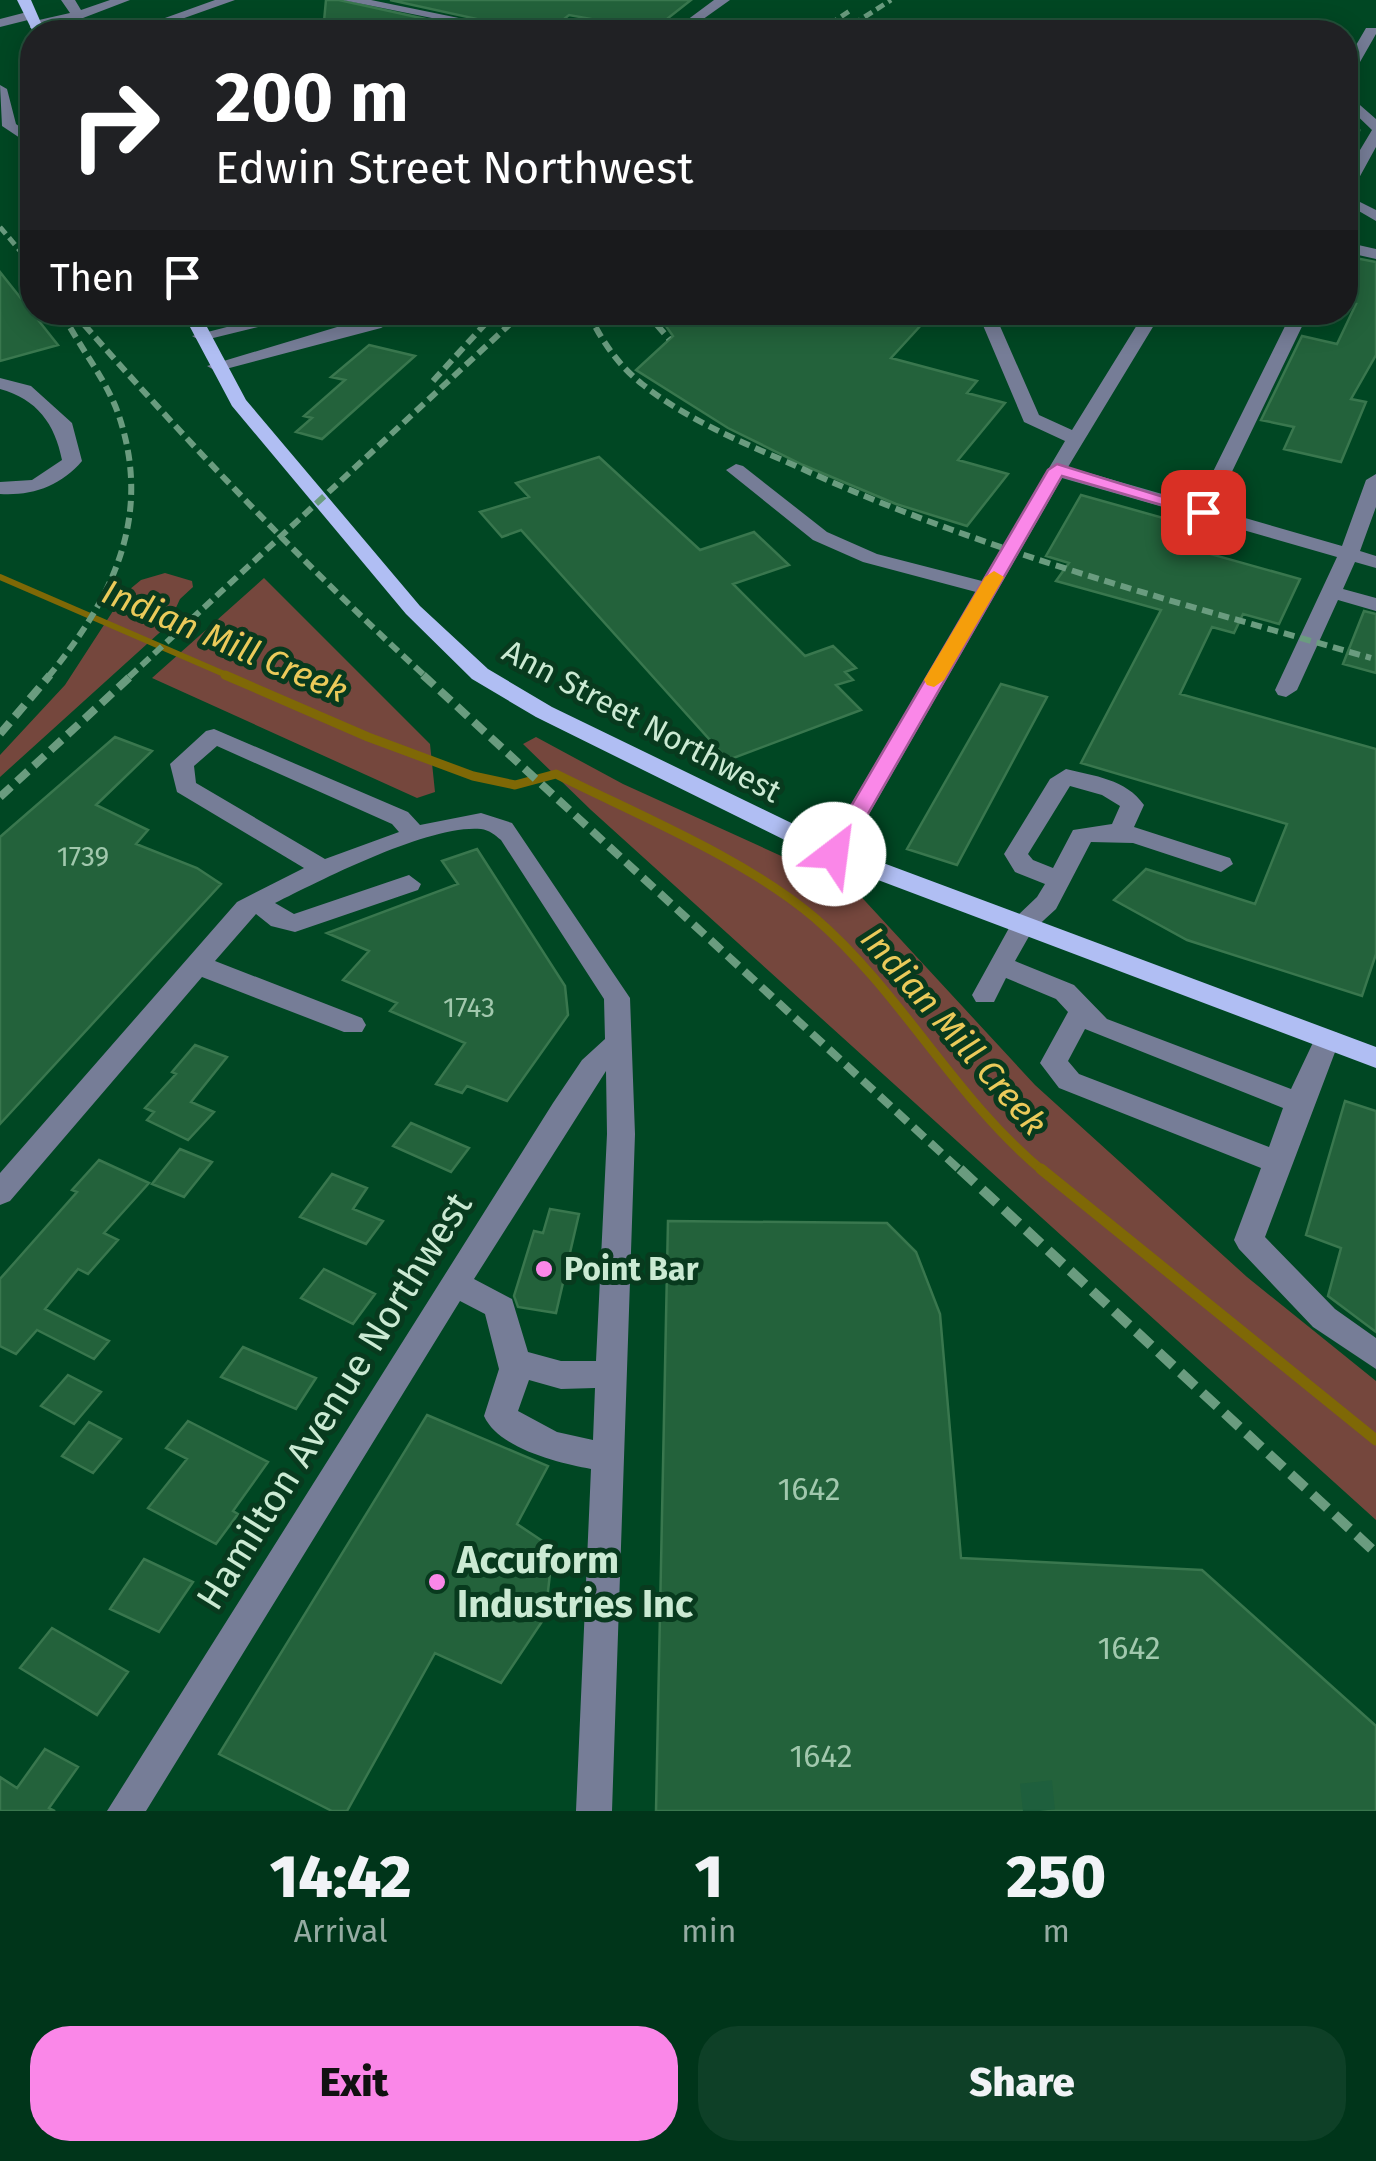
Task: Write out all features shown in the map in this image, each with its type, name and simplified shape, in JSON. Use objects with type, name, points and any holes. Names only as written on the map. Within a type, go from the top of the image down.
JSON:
[{"type":"main road","name":"Ann Street Northwest","points":[[196,325],[238,402],[413,610],[480,674],[544,712],[834,854],[1376,1058]]},
{"type":"street","points":[[68,0],[78,15]]},
{"type":"street","points":[[54,20],[123,0]]},
{"type":"street","points":[[169,20],[228,0]]},
{"type":"street","points":[[350,0],[456,20]]},
{"type":"street","points":[[695,20],[724,0]]},
{"type":"street","points":[[1358,55],[1374,30]]},
{"type":"street","points":[[0,88],[9,126],[20,134]]},
{"type":"street","points":[[1358,111],[1376,131],[1358,165]]},
{"type":"street","points":[[201,336],[251,325]]},
{"type":"street","points":[[216,366],[357,325]]},
{"type":"street","points":[[992,325],[1031,418],[1076,439]]},
{"type":"street","points":[[834,854],[1142,325]]},
{"type":"street","points":[[1203,512],[1295,325]]},
{"type":"street","points":[[0,383],[25,390],[65,426],[72,461],[54,479],[26,490],[0,488]]},
{"type":"street","points":[[736,470],[820,536],[870,558],[988,588]]},
{"type":"street","points":[[1057,470],[1376,562]]},
{"type":"street","points":[[1286,690],[1349,554],[1376,480]]},
{"type":"street","points":[[1332,592],[1376,604]]},
{"type":"street","points":[[324,870],[303,852],[232,817],[185,787],[182,764],[214,736],[400,818],[416,835]]},
{"type":"street","points":[[1059,880],[1024,866],[1016,854],[1066,777],[1117,791],[1127,798],[1132,805],[1121,830]]},
{"type":"street","points":[[0,1193],[228,925],[256,902],[289,884],[448,823],[481,821],[510,834],[617,998],[621,1134],[594,1811]]},
{"type":"street","points":[[984,995],[1023,925],[1046,903],[1082,836],[1099,829],[1121,830],[1221,864]]},
{"type":"street","points":[[256,902],[280,920],[295,923],[408,884]]},
{"type":"street","points":[[195,964],[353,1025]]},
{"type":"street","points":[[1000,965],[1065,992],[1098,1026],[1299,1103]]},
{"type":"street","points":[[1082,1010],[1054,1063],[1056,1070],[1069,1080],[1277,1162]]},
{"type":"street","points":[[1327,1039],[1249,1240],[1324,1318],[1376,1355]]},
{"type":"street","name":"Hamilton Avenue Northwest","points":[[126,1811],[592,1067],[620,1041]]},
{"type":"street","points":[[454,1283],[500,1308],[499,1323],[514,1362],[510,1394],[500,1416],[530,1436],[567,1452],[608,1456]]},
{"type":"street","points":[[514,1362],[561,1375],[612,1374]]},
{"type":"shaded area","points":[[165,573],[192,581],[193,587],[180,599],[168,625],[0,777],[0,755],[65,685],[124,594],[141,580]]},
{"type":"shaded area","points":[[264,578],[430,744],[435,792],[417,798],[152,678]]},
{"type":"shaded area","points":[[536,737],[623,784],[854,889],[1035,1085],[1247,1277],[1376,1381],[1376,1520],[591,810],[523,744]]},
{"type":"building","points":[[326,0],[339,0],[430,20],[324,20]]},
{"type":"building","points":[[390,0],[691,0],[666,20],[597,20],[569,15],[563,20],[481,20]]},
{"type":"building","points":[[1358,259],[1376,262],[1376,355],[1351,399],[1366,402],[1341,462],[1284,449],[1294,427],[1261,420],[1302,336],[1337,344],[1346,325],[1358,325]]},
{"type":"building","points":[[0,272],[20,297],[20,325],[42,325],[58,345],[0,361]]},
{"type":"building","points":[[665,325],[921,325],[891,358],[977,381],[967,393],[1005,403],[958,460],[1008,474],[967,526],[896,504],[728,428],[636,370],[673,336]]},
{"type":"building","points":[[369,345],[415,356],[322,439],[296,432],[312,418],[304,416],[345,380],[331,377]]},
{"type":"building","points":[[599,457],[700,550],[754,532],[789,565],[733,584],[805,656],[833,646],[856,668],[845,672],[853,680],[836,685],[861,710],[728,760],[521,530],[502,537],[480,512],[529,497],[516,483]]},
{"type":"building","points":[[1081,495],[1174,521],[1164,541],[1300,579],[1279,624],[1243,614],[1234,633],[1212,627],[1180,694],[1376,749],[1376,954],[1362,996],[1187,940],[1114,900],[1146,869],[1255,904],[1287,824],[1081,763],[1161,610],[1056,581],[1069,563],[1046,556]]},
{"type":"building","points":[[1364,611],[1376,614],[1376,673],[1343,664]]},
{"type":"building","points":[[1001,684],[1047,697],[957,865],[907,849]]},
{"type":"building","points":[[115,737],[152,751],[96,805],[148,830],[136,844],[197,868],[221,884],[0,1124],[0,837]]},
{"type":"building","points":[[477,849],[565,986],[568,1015],[507,1101],[467,1086],[462,1093],[436,1084],[465,1043],[390,1011],[397,1003],[343,980],[369,951],[327,933],[458,884],[442,861]]},
{"type":"building","points":[[195,1045],[227,1057],[191,1102],[214,1112],[188,1140],[147,1120],[154,1112],[145,1108],[176,1074],[172,1072]]},
{"type":"building","points":[[1345,1101],[1376,1111],[1376,1332],[1328,1296],[1341,1248],[1306,1235]]},
{"type":"building","points":[[411,1123],[469,1148],[451,1172],[393,1146]]},
{"type":"building","points":[[180,1149],[212,1162],[184,1197],[152,1184]]},
{"type":"building","points":[[99,1160],[149,1183],[104,1233],[118,1240],[88,1274],[78,1269],[45,1309],[109,1341],[94,1359],[37,1330],[16,1354],[0,1346],[0,1279],[77,1192],[72,1190]]},
{"type":"building","points":[[332,1174],[367,1188],[353,1209],[383,1221],[366,1244],[300,1217]]},
{"type":"building","name":"Point Bar","points":[[550,1209],[579,1214],[556,1313],[518,1307],[514,1296],[534,1231],[543,1233]]},
{"type":"building","points":[[668,1221],[887,1223],[916,1252],[940,1314],[961,1558],[1202,1570],[1376,1726],[1376,1811],[656,1811]]},
{"type":"building","points":[[324,1269],[375,1294],[353,1324],[301,1298]]},
{"type":"building","points":[[243,1347],[316,1378],[296,1409],[221,1377]]},
{"type":"building","points":[[68,1375],[101,1392],[74,1424],[41,1406]]},
{"type":"building","name":"Accuform Industries Inc","points":[[427,1415],[548,1466],[517,1524],[553,1548],[545,1617],[501,1683],[435,1653],[347,1811],[332,1811],[219,1754]]},
{"type":"building","points":[[188,1421],[268,1462],[233,1511],[238,1514],[216,1544],[148,1508],[187,1459],[166,1448]]},
{"type":"building","points":[[89,1422],[121,1439],[93,1473],[62,1456]]},
{"type":"building","points":[[144,1559],[193,1582],[159,1632],[110,1609]]},
{"type":"building","points":[[52,1628],[128,1672],[97,1715],[20,1668]]},
{"type":"building","points":[[45,1749],[78,1767],[49,1808],[55,1811],[0,1811],[0,1777],[17,1788]]},
{"type":"waterway","name":"Indian Mill Creek","points":[[0,577],[231,677]]},
{"type":"waterway","name":"Indian Mill Creek","points":[[225,675],[368,737],[473,776],[515,785],[556,774],[757,876],[815,918],[846,947],[983,1112],[1044,1172]]},
{"type":"waterway","name":"Indian Mill Creek","points":[[1041,1169],[1376,1440]]},
{"type":"tunnel","points":[[1036,1782],[1039,1811]]},
{"type":"railway","points":[[860,20],[891,0]]},
{"type":"railway","points":[[836,20],[851,10]]},
{"type":"railway","points":[[0,227],[20,251]]},
{"type":"railway","points":[[48,677],[71,648],[108,587],[128,523],[131,489],[119,416],[69,325]]},
{"type":"railway","points":[[85,325],[281,536]]},
{"type":"railway","points":[[433,381],[484,325]]},
{"type":"railway","points":[[281,536],[509,325]]},
{"type":"railway","points":[[595,325],[625,369],[642,384],[697,420],[756,449],[936,524],[1007,549],[1371,658]]},
{"type":"railway","points":[[657,325],[669,339]]},
{"type":"railway","points":[[129,677],[281,536]]},
{"type":"railway","points":[[281,536],[426,677]]},
{"type":"railway","points":[[0,734],[50,675]]},
{"type":"railway","points":[[0,797],[132,675]]},
{"type":"railway","points":[[423,675],[962,1172]]},
{"type":"railway","points":[[960,1169],[1376,1553]]},
{"type":"slow traffic","points":[[934,680],[994,577]]},
{"type":"place","name":"Point Bar","points":[[544,1269]]},
{"type":"place","name":"Accuform Industries Inc","points":[[437,1582]]},
{"type":"route","points":[[834,854],[1057,470],[1203,512]]}]
